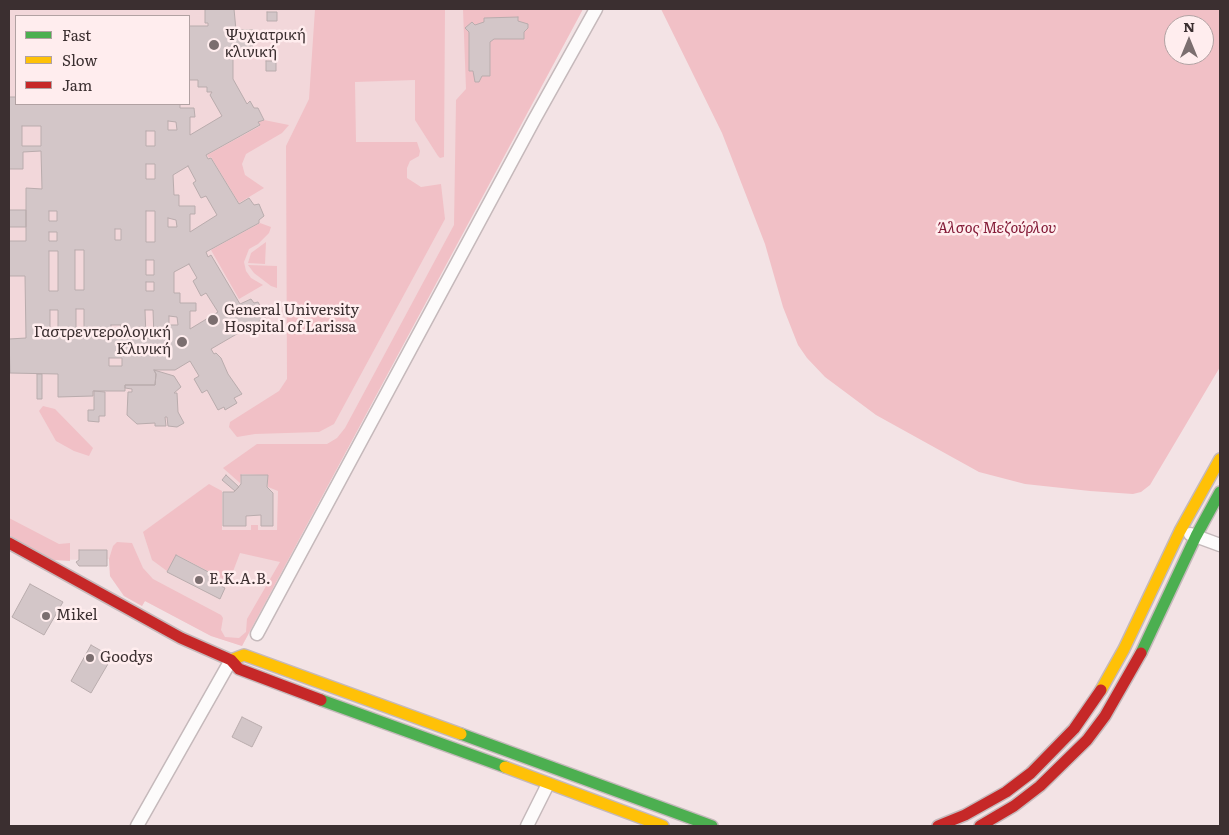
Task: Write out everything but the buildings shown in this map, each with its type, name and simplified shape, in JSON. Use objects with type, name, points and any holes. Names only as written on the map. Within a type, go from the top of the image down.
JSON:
[{"type":"street","points":[[257,634],[529,129],[596,9]]},
{"type":"street","points":[[938,826],[965,815],[1006,792],[1031,774],[1074,730],[1090,708],[1124,649],[1180,531],[1220,459]]},
{"type":"street","points":[[980,826],[1008,810],[1040,786],[1087,740],[1105,716],[1139,656],[1196,536],[1220,492]]},
{"type":"street","points":[[1180,531],[1220,545]]},
{"type":"street","points":[[9,543],[181,638],[231,660],[240,669],[663,826]]},
{"type":"street","points":[[138,826],[231,660],[244,655],[712,826]]},
{"type":"street","points":[[527,826],[548,784]]},
{"type":"shaded area","name":"General University Hospital of Larissa","points":[[9,9],[583,9],[242,646],[211,636],[145,601],[142,606],[124,596],[110,576],[109,559],[54,560],[9,536]]},
{"type":"green space","points":[[315,9],[445,9],[444,157],[440,158],[438,156],[415,120],[415,80],[355,82],[356,142],[417,142],[420,151],[419,156],[410,161],[407,168],[407,178],[421,187],[441,184],[445,219],[334,424],[319,432],[255,434],[237,437],[229,427],[230,422],[279,391],[287,379],[286,146],[309,99]]},
{"type":"green space","points":[[463,9],[583,9],[242,646],[211,636],[145,601],[142,606],[124,596],[110,576],[109,559],[113,546],[117,542],[132,543],[143,568],[153,579],[221,615],[223,618],[221,630],[225,637],[239,638],[246,632],[247,619],[280,562],[240,553],[229,582],[177,555],[167,571],[152,560],[143,532],[209,484],[222,491],[222,530],[251,530],[251,525],[258,525],[258,530],[277,530],[278,491],[268,487],[268,475],[241,474],[240,483],[223,468],[257,444],[327,444],[337,438],[345,428],[454,225],[456,100],[466,89]]},
{"type":"green space","name":"Άλσος Μεζούρλου","points":[[661,9],[1220,9],[1220,367],[1150,485],[1141,492],[1133,494],[1025,484],[979,472],[876,415],[825,377],[807,358],[798,345],[783,307],[765,244],[722,133]]},
{"type":"green space","points":[[264,120],[289,125],[282,133],[246,154],[242,164],[245,175],[264,188],[239,203],[211,157],[209,158],[207,155],[260,126],[259,122]]},
{"type":"green space","points":[[260,223],[271,227],[269,233],[258,244],[249,249],[244,262],[246,271],[251,278],[263,285],[239,299],[211,250]]},
{"type":"green space","points":[[266,242],[265,264],[248,263],[251,253]]},
{"type":"green space","points":[[248,265],[277,266],[277,288],[271,286],[254,273]]},
{"type":"green space","points":[[43,406],[55,409],[93,448],[89,456],[74,451],[56,441],[39,411]]},
{"type":"green space","points":[[9,518],[59,544],[70,543],[70,561],[54,560],[9,535]]},
{"type":"traffic: fast","points":[[1141,653],[1196,536],[1220,492]]},
{"type":"traffic: fast","points":[[321,700],[505,767]]},
{"type":"traffic: fast","points":[[461,734],[712,826]]},
{"type":"traffic: slow","points":[[1101,690],[1124,649],[1180,531],[1220,459]]},
{"type":"traffic: slow","points":[[231,660],[244,655],[461,734]]},
{"type":"traffic: slow","points":[[505,767],[663,826]]},
{"type":"traffic: jam","points":[[9,543],[181,638],[231,660],[239,669],[321,700]]},
{"type":"traffic: jam","points":[[980,826],[1014,806],[1040,786],[1087,740],[1105,716],[1141,653]]},
{"type":"traffic: jam","points":[[938,826],[965,815],[1006,792],[1031,773],[1074,729],[1101,690]]},
{"type":"place","name":"Ψυχιατρική κλινική","points":[[214,45]]},
{"type":"place","name":"General University Hospital of Larissa","points":[[213,320]]},
{"type":"place","name":"Γαστρεντερολογική Κλινική","points":[[182,342]]},
{"type":"place","name":"E.K.A.B.","points":[[199,580]]},
{"type":"place","name":"Mikel","points":[[46,616]]},
{"type":"place","name":"Goodys","points":[[90,658]]}]
